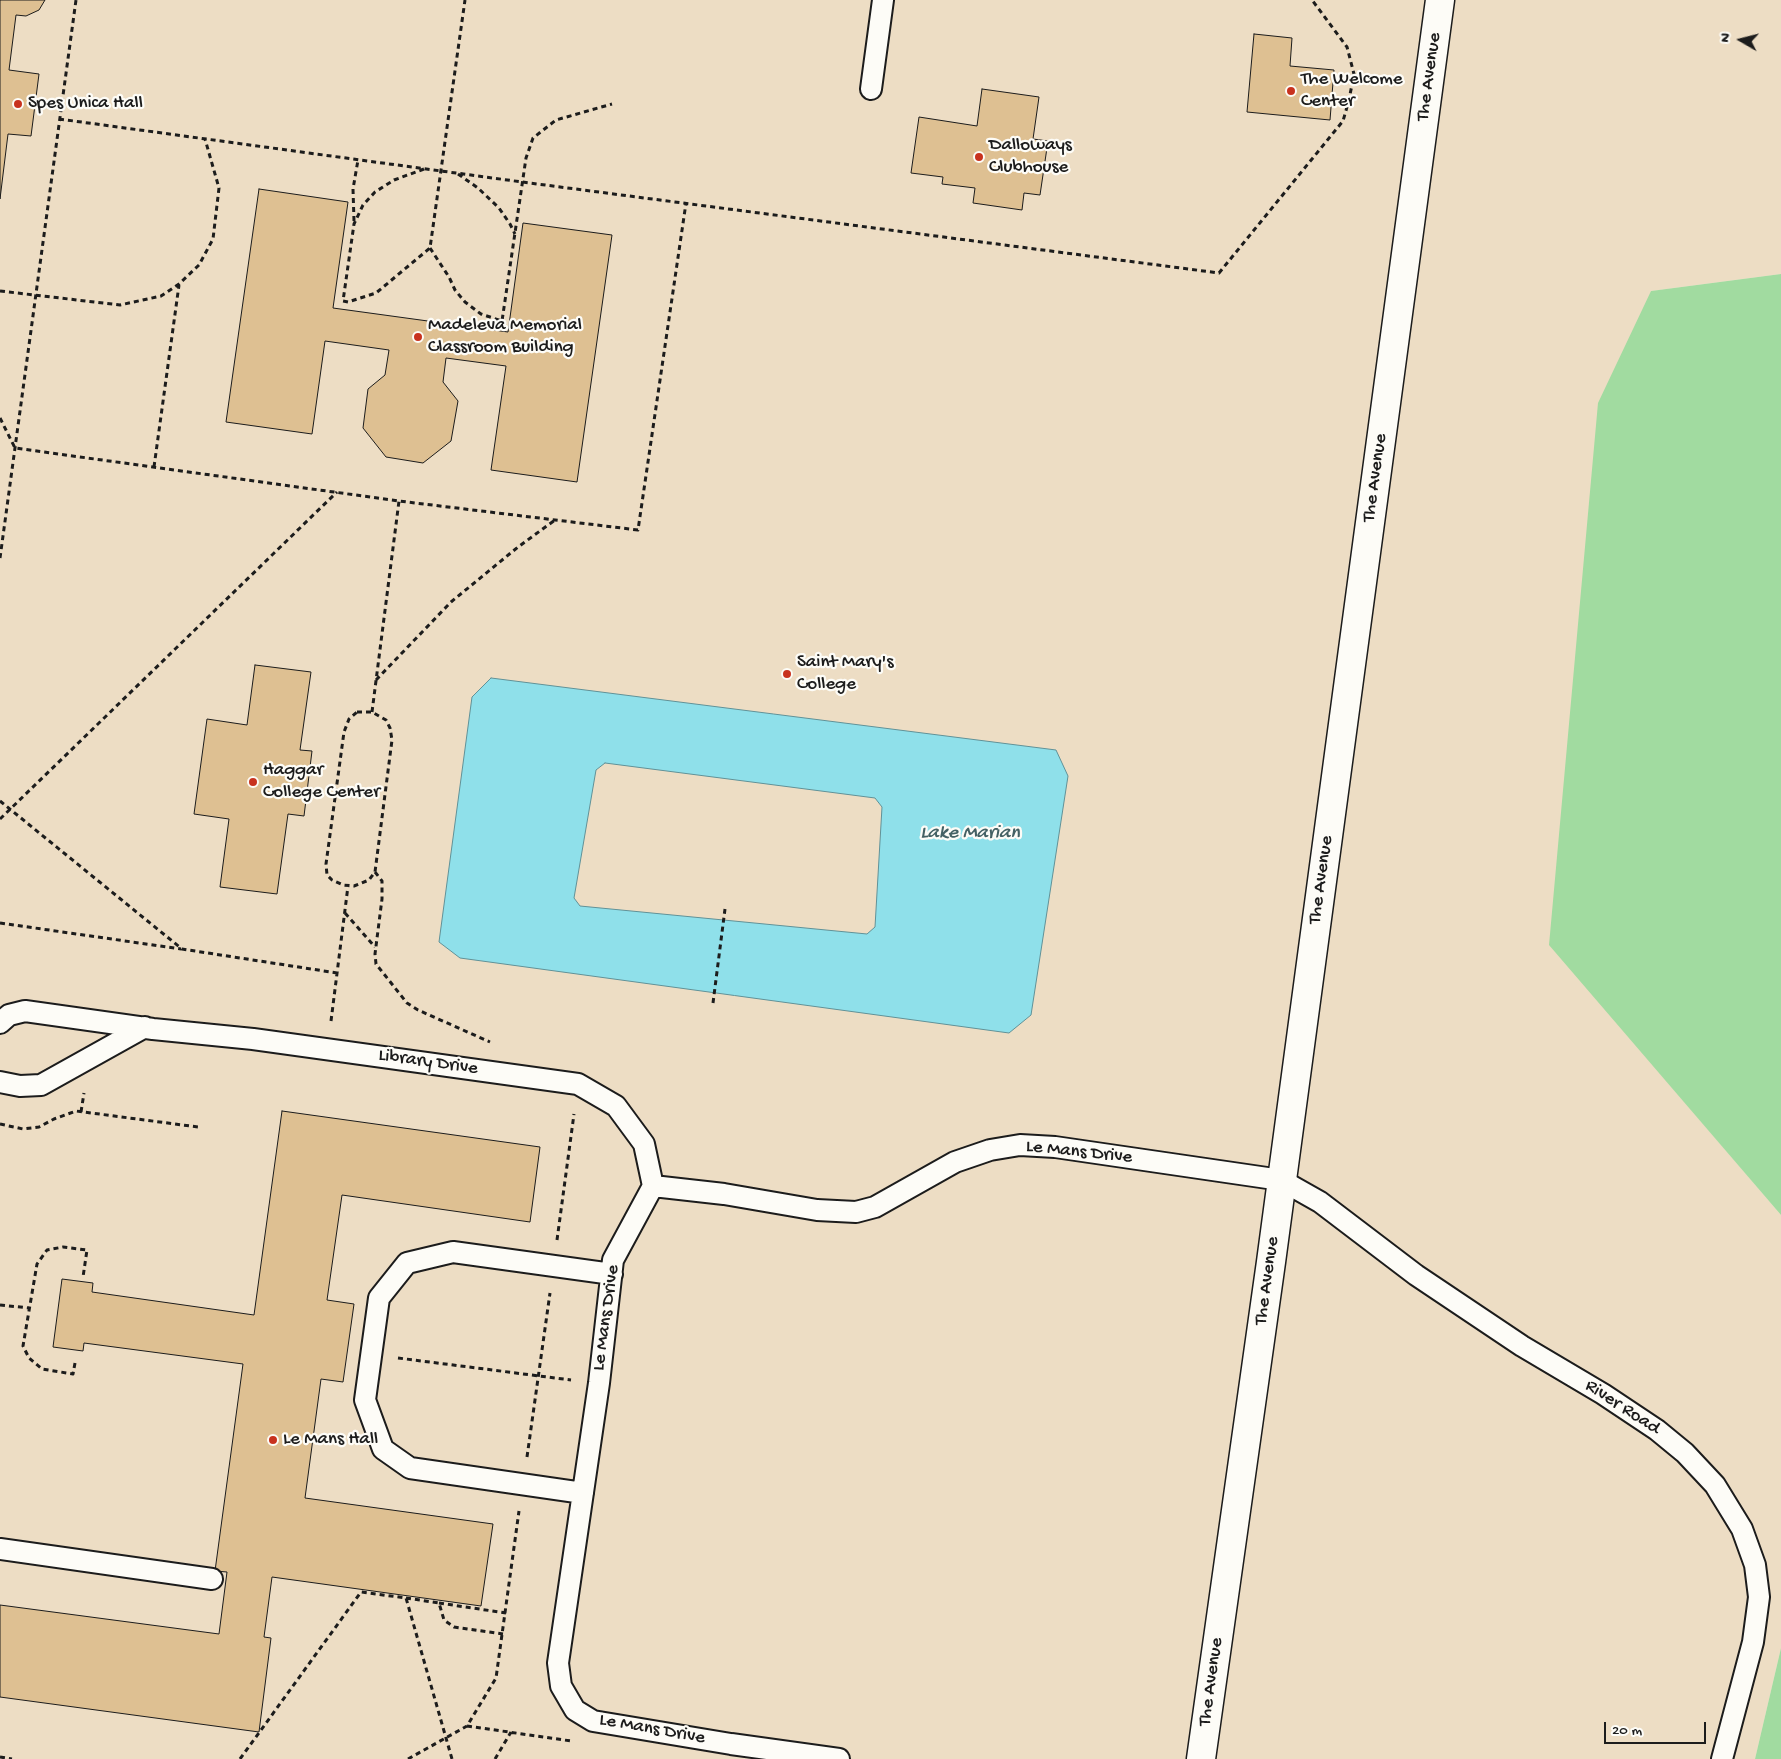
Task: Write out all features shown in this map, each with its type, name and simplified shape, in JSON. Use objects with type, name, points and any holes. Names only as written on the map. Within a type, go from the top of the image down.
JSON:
[{"type":"street","name":"The Avenue","points":[[1201,1759],[1440,0]]},
{"type":"lane","points":[[871,89],[882,0]]},
{"type":"lane","name":"Library Drive","points":[[0,1023],[9,1015],[25,1011],[145,1028],[328,1049],[578,1084],[616,1106],[644,1144],[653,1186]]},
{"type":"lane","points":[[0,1082],[20,1086],[41,1085],[145,1028]]},
{"type":"lane","name":"Le Mans Drive","points":[[839,1759],[731,1744],[593,1721],[575,1710],[561,1686],[558,1663],[599,1383],[613,1260],[653,1186],[724,1194],[816,1210],[856,1212],[875,1207],[955,1162],[990,1150],[1020,1145],[1055,1147],[1281,1180]]},
{"type":"lane","name":"River Road","points":[[1281,1180],[1320,1202],[1416,1275],[1514,1340],[1603,1394],[1657,1430],[1685,1454],[1715,1485],[1742,1529],[1754,1565],[1759,1597],[1754,1642],[1722,1759]]},
{"type":"lane","points":[[583,1493],[410,1468],[383,1449],[365,1400],[371,1354],[379,1298],[407,1263],[453,1252],[612,1274]]},
{"type":"lane","points":[[0,1549],[212,1579]]},
{"type":"path","points":[[0,558],[76,0]]},
{"type":"path","points":[[358,160],[353,189],[354,224],[343,301],[348,302],[376,293],[430,248],[465,0]]},
{"type":"path","points":[[59,119],[522,182],[1219,273],[1343,121],[1354,74],[1347,47],[1312,0]]},
{"type":"path","points":[[430,248],[455,290],[465,302],[481,314],[502,321],[526,158],[533,138],[556,120],[612,104]]},
{"type":"path","points":[[0,291],[120,305],[161,296],[179,284],[199,265],[213,239],[219,188],[205,139]]},
{"type":"path","points":[[354,224],[363,205],[375,192],[394,180],[426,169]]},
{"type":"path","points":[[456,173],[478,188],[498,208],[515,234]]},
{"type":"path","points":[[15,448],[399,501],[638,530],[686,203]]},
{"type":"path","points":[[154,467],[179,284]]},
{"type":"path","points":[[0,418],[15,448]]},
{"type":"path","points":[[0,819],[337,492]]},
{"type":"path","points":[[372,712],[399,501]]},
{"type":"path","points":[[376,680],[451,602],[518,547],[556,519]]},
{"type":"path","points":[[357,712],[372,712],[386,720],[390,728],[392,740],[375,872],[368,880],[354,886],[342,885],[327,875],[326,864],[344,732],[349,720],[357,712]]},
{"type":"path","points":[[0,801],[182,949]]},
{"type":"path","points":[[375,872],[382,881],[376,964],[407,1003],[418,1010],[495,1044]]},
{"type":"path","points":[[328,1049],[348,886]]},
{"type":"path","points":[[713,1003],[725,909]]},
{"type":"path","points":[[345,913],[376,947]]},
{"type":"path","points":[[0,924],[337,973]]},
{"type":"path","points":[[408,1759],[467,1726],[496,1678],[578,1084]]},
{"type":"path","points":[[0,1124],[23,1129],[39,1127],[54,1119],[76,1112],[198,1127]]},
{"type":"path","points":[[76,1363],[73,1374],[42,1368],[29,1358],[23,1346],[37,1264],[47,1250],[63,1247],[87,1250],[83,1277]]},
{"type":"path","points":[[0,1305],[29,1308]]},
{"type":"path","points":[[371,1354],[599,1383]]},
{"type":"path","points":[[240,1759],[361,1592],[506,1613]]},
{"type":"path","points":[[406,1598],[452,1759]]},
{"type":"path","points":[[439,1603],[444,1620],[454,1627],[503,1634]]},
{"type":"path","points":[[495,1759],[511,1732]]},
{"type":"path","points":[[0,1757],[12,1759]]},
{"type":"shaded area","name":"Saint Mary's College","points":[[0,0],[1781,0],[1781,274],[1651,291],[1550,944],[1781,1215],[1781,1648],[1755,1759],[0,1759]]},
{"type":"green space","points":[[1781,274],[1781,1215],[1549,945],[1598,403],[1651,291]]},
{"type":"green space","points":[[1781,1648],[1781,1759],[1755,1759]]},
{"type":"water","name":"Lake Marian","points":[[491,678],[1056,750],[1068,776],[1031,1015],[1009,1033],[460,958],[439,942],[472,697]],"holes":[[[605,763],[875,798],[882,807],[875,927],[867,934],[580,906],[574,898],[596,770]]]},
{"type":"building","name":"Spes Unica Hall","points":[[0,0],[45,0],[39,10],[26,16],[16,15],[9,70],[39,74],[31,136],[8,134],[0,199]]},
{"type":"building","name":"The Welcome Center","points":[[1254,34],[1292,38],[1290,66],[1334,70],[1330,120],[1247,112]]},
{"type":"building","name":"Dalloways Clubhouse","points":[[982,89],[1039,97],[1033,139],[1048,141],[1040,195],[1024,193],[1022,210],[973,203],[975,188],[942,184],[943,177],[911,173],[919,117],[977,126]]},
{"type":"building","name":"Madeleva Memorial Classroom Building","points":[[259,189],[348,202],[333,308],[508,332],[523,223],[612,235],[577,482],[491,470],[506,366],[446,358],[443,382],[458,401],[451,441],[423,463],[386,457],[363,428],[368,389],[385,375],[389,350],[325,341],[312,434],[226,422]]},
{"type":"building","name":"Haggar College Center","points":[[255,665],[311,672],[300,750],[312,751],[304,816],[288,814],[277,894],[220,887],[229,819],[194,814],[207,719],[247,725]]},
{"type":"building","name":"Le Mans Hall","points":[[282,1111],[540,1147],[530,1222],[342,1195],[327,1300],[354,1304],[343,1382],[321,1379],[305,1498],[493,1524],[481,1606],[272,1577],[264,1637],[271,1638],[259,1732],[0,1697],[0,1605],[219,1634],[227,1572],[215,1571],[243,1364],[84,1343],[83,1351],[53,1347],[62,1279],[93,1283],[92,1292],[254,1315]]},
{"type":"place","name":"The Welcome Center","points":[[1291,91]]},
{"type":"place","name":"Spes Unica Hall","points":[[18,104]]},
{"type":"place","name":"Dalloways Clubhouse","points":[[979,157]]},
{"type":"place","name":"Madeleva Memorial Classroom Building","points":[[418,337]]},
{"type":"place","name":"Saint Mary's College","points":[[787,674]]},
{"type":"place","name":"Haggar College Center","points":[[253,782]]},
{"type":"place","name":"Le Mans Hall","points":[[273,1440]]}]
